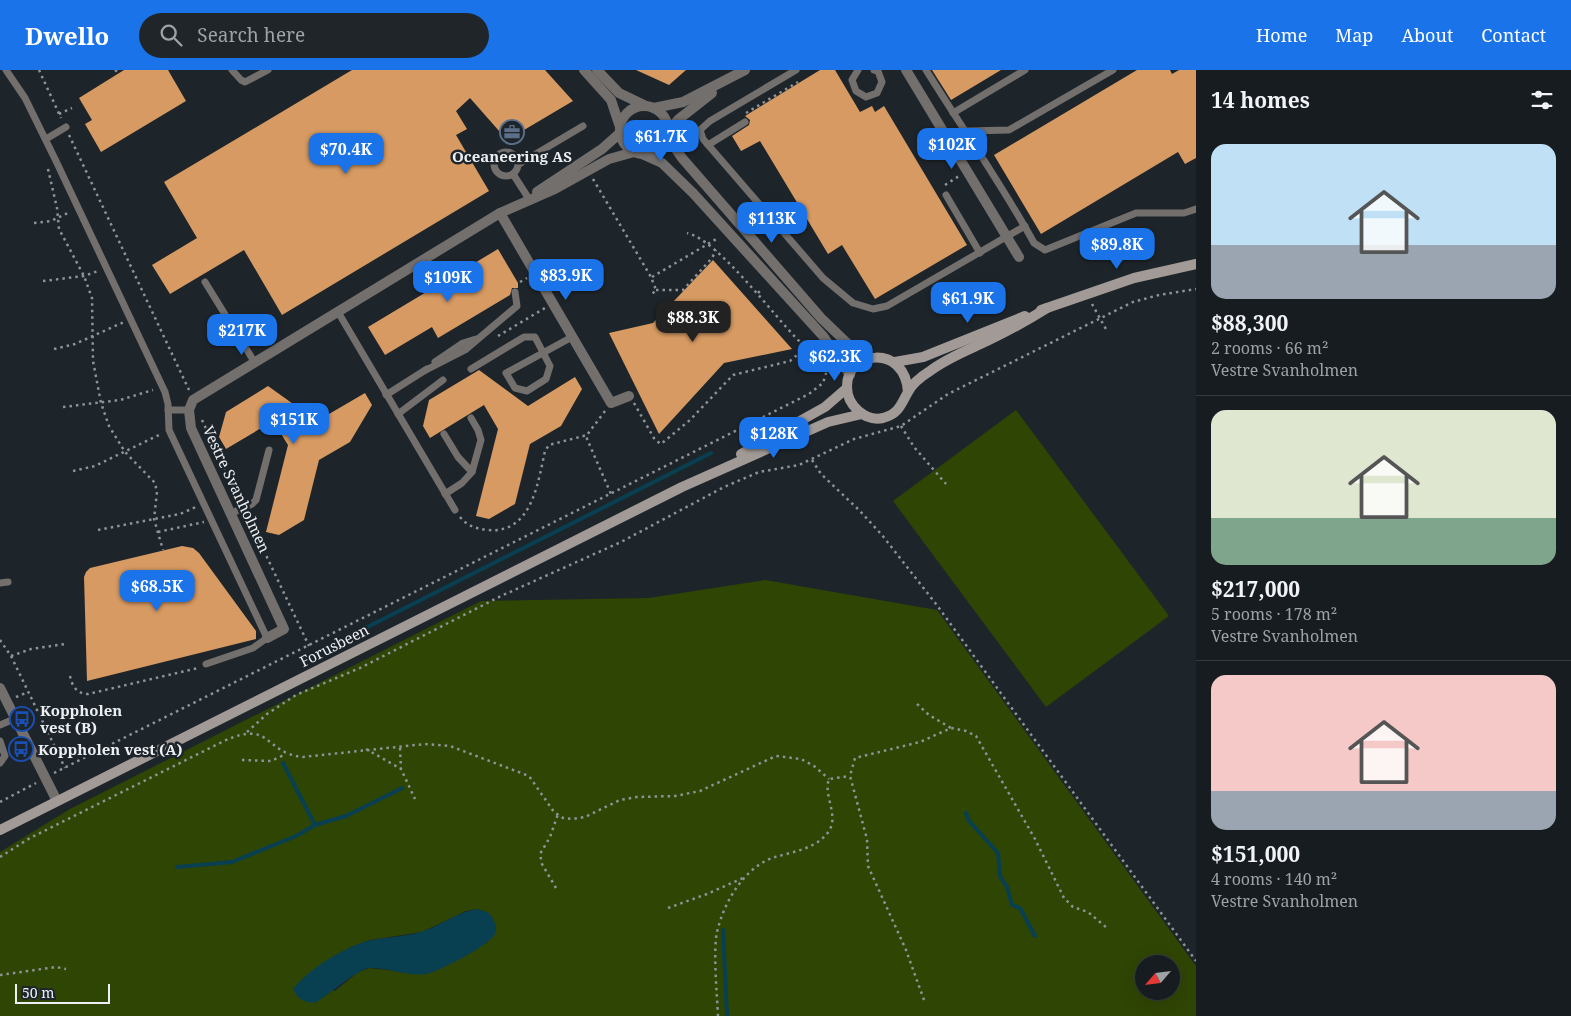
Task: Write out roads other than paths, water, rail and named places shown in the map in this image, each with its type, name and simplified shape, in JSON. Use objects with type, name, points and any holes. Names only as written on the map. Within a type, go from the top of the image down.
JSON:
[{"type":"main road","points":[[894,362],[923,357],[985,330],[1134,278],[1196,264]]},
{"type":"main road","points":[[908,392],[938,365],[1047,308]]},
{"type":"main road","points":[[869,358],[887,359],[894,362],[903,370],[907,381],[908,392],[905,401],[894,414],[882,418],[862,414],[852,403],[847,388],[850,376],[861,362],[869,358]]},
{"type":"main road","name":"Forusbeen","points":[[0,830],[682,487],[814,413],[847,388]]},
{"type":"main road","name":"Forusbeen","points":[[682,487],[828,422],[862,414]]},
{"type":"street","points":[[584,70],[611,100],[622,141],[638,153],[662,163],[693,193],[812,323],[837,353],[850,376]]},
{"type":"street","points":[[597,70],[619,93],[651,107],[665,118],[671,142],[682,158],[809,305],[836,333],[869,358]]},
{"type":"street","points":[[529,198],[550,182],[602,149],[620,130],[626,113],[639,106],[651,107],[683,102],[745,70]]},
{"type":"street","points":[[906,70],[1019,257]]},
{"type":"street","points":[[194,411],[193,400],[500,213],[529,198],[555,189],[609,159],[656,150],[662,146],[668,132],[688,110],[728,80]]},
{"type":"street","points":[[500,213],[611,403],[629,396]]},
{"type":"street","name":"Vestre Svanholmen","points":[[194,411],[191,428],[232,513],[284,629],[267,638]]},
{"type":"street","points":[[0,688],[57,801]]},
{"type":"lane","points":[[6,70],[25,98],[46,139],[162,386],[167,398],[169,430],[267,638],[253,648],[206,664]]},
{"type":"lane","points":[[232,70],[245,82],[268,70]]},
{"type":"lane","points":[[796,70],[710,121],[700,130],[703,139],[823,278],[853,303],[874,309],[887,306],[1025,226]]},
{"type":"lane","points":[[858,70],[852,80],[856,91],[866,97],[877,93],[882,82],[877,70]]},
{"type":"lane","points":[[926,70],[953,113],[967,131],[1034,243],[1045,250],[1136,213],[1184,213],[1196,209]]},
{"type":"lane","points":[[953,113],[1025,70]]},
{"type":"lane","points":[[949,140],[967,131],[1010,130],[1113,70]]},
{"type":"lane","points":[[708,145],[742,120]]},
{"type":"lane","points":[[519,164],[517,157],[511,152],[504,151],[498,154],[494,161],[494,168],[499,174],[506,176],[513,174],[519,164],[583,126]]},
{"type":"lane","points":[[46,139],[66,127]]},
{"type":"lane","points":[[513,174],[529,198]]},
{"type":"lane","points":[[946,196],[980,253]]},
{"type":"lane","points":[[205,282],[255,363]]},
{"type":"lane","points":[[386,395],[424,372],[448,352],[463,343],[478,338],[514,310],[518,302],[515,292]]},
{"type":"lane","points":[[338,312],[455,510]]},
{"type":"lane","points":[[471,368],[524,337],[535,337],[543,353],[550,366],[546,379],[527,391],[515,388],[506,373],[543,353],[572,337]]},
{"type":"lane","points":[[398,414],[443,380]]},
{"type":"lane","points":[[168,410],[194,411]]},
{"type":"lane","points":[[445,494],[462,483],[472,472],[481,440],[471,418]]},
{"type":"lane","points":[[444,434],[458,457],[472,472]]},
{"type":"lane","points":[[232,513],[256,500],[269,450]]},
{"type":"lane","points":[[0,583],[8,582]]},
{"type":"lane","points":[[0,725],[14,719]]},
{"type":"lane","points":[[0,741],[5,756],[0,763]]},
{"type":"water","points":[[477,909],[489,913],[496,926],[495,934],[484,945],[432,972],[419,975],[369,968],[350,978],[315,1003],[302,1000],[293,989],[309,973],[328,959],[361,943],[420,932],[462,913]]},
{"type":"waterway","points":[[332,645],[711,453]]},
{"type":"waterway","points":[[283,763],[315,825]]},
{"type":"waterway","points":[[177,867],[232,862],[296,836],[315,825],[346,816],[402,788]]},
{"type":"waterway","points":[[966,813],[969,821],[998,853],[1000,876],[1007,887],[1012,905],[1020,908],[1035,936]]},
{"type":"waterway","points":[[723,930],[727,1016]]},
{"type":"place","name":"Oceaneering AS","points":[[512,132]]},
{"type":"place","name":"Koppholen vest (B)","points":[[22,719]]},
{"type":"place","name":"Koppholen vest (A)","points":[[21,749]]}]
